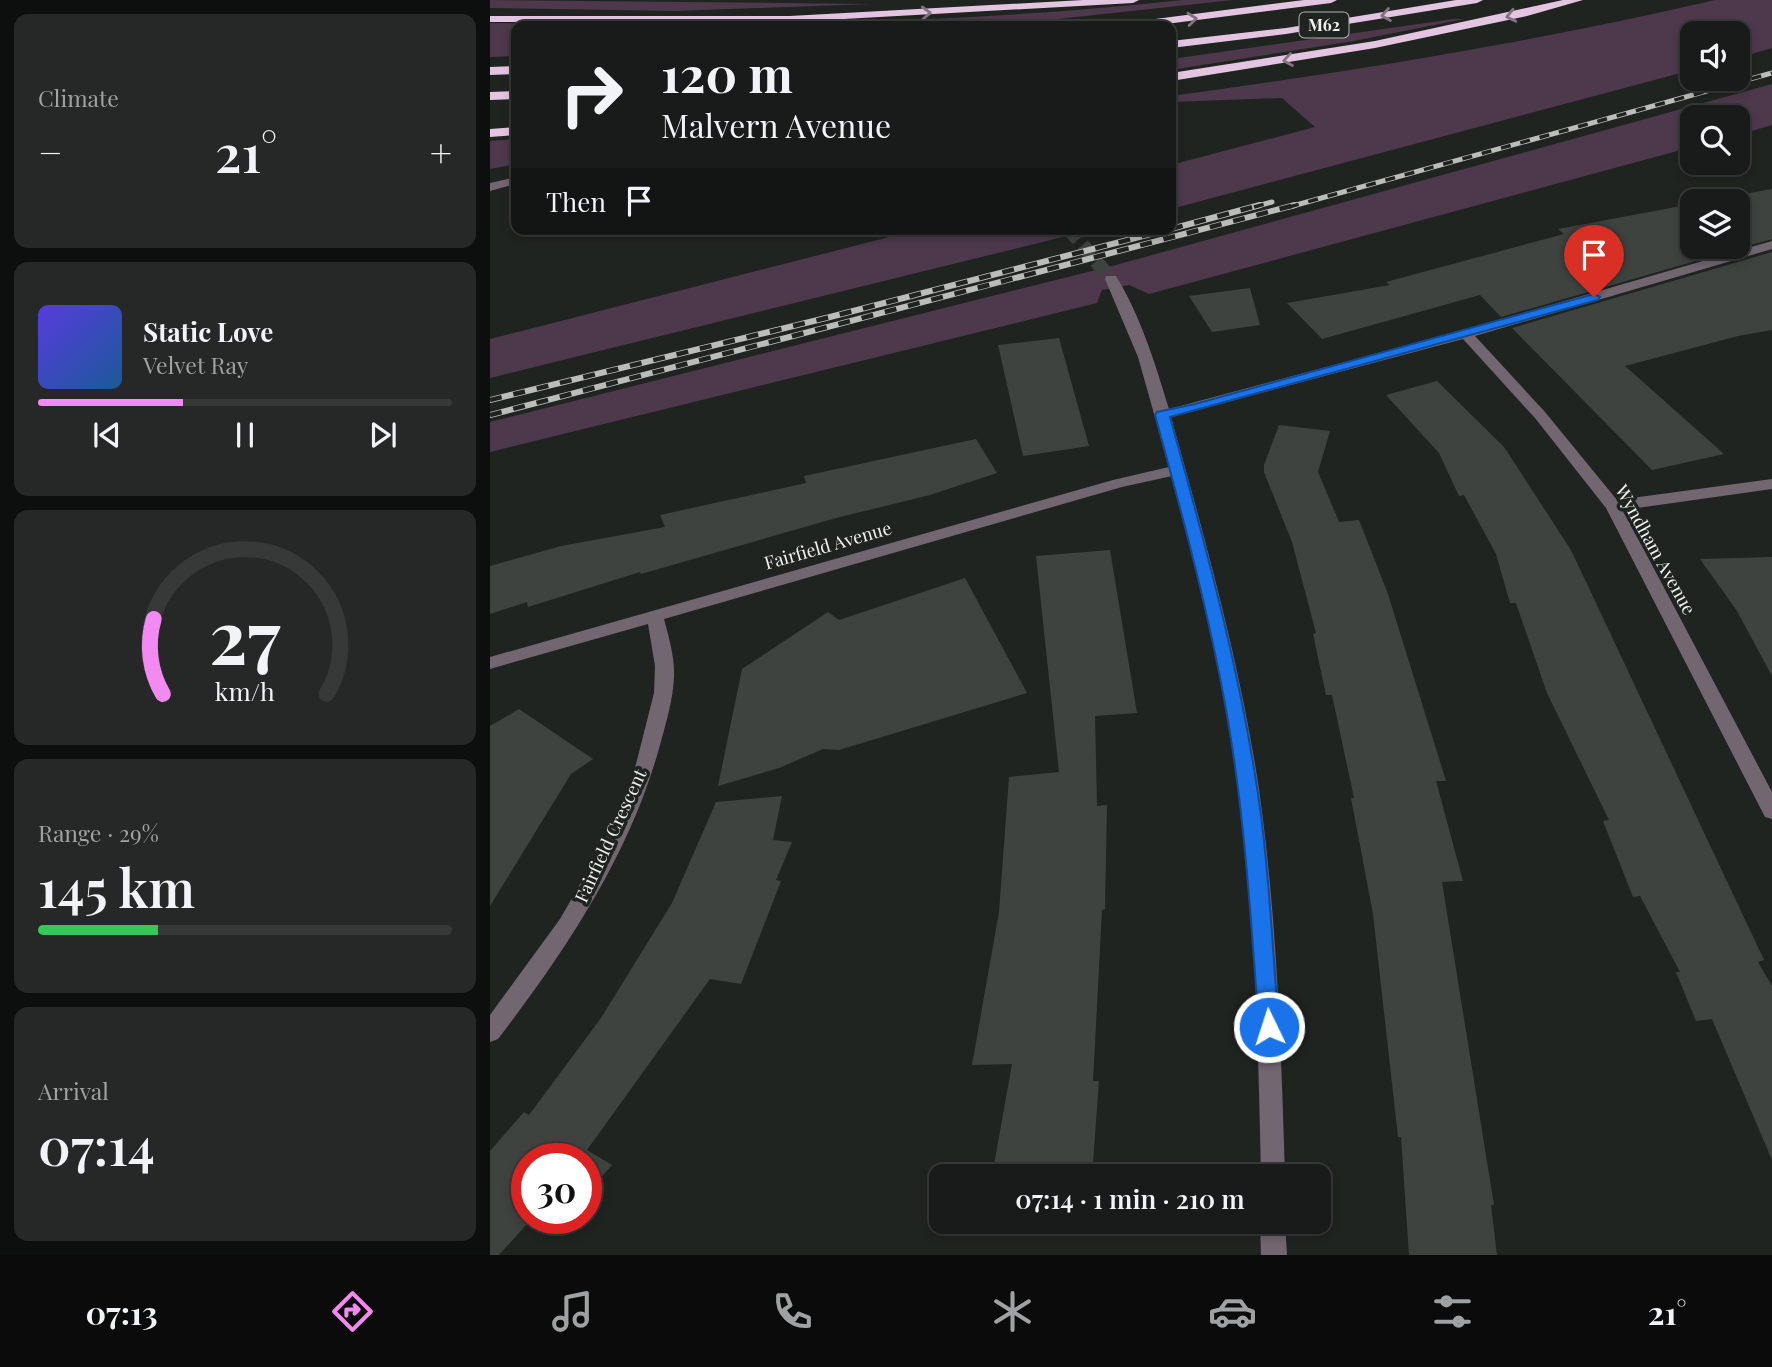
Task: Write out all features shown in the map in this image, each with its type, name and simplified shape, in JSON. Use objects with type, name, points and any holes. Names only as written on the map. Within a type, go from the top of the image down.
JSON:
[{"type":"highway","points":[[490,19],[790,19],[970,12],[1133,0]]},
{"type":"highway","name":"M62","points":[[1164,21],[1331,0]]},
{"type":"highway","name":"M62","points":[[1176,44],[1286,31],[1477,0]]},
{"type":"highway","points":[[1176,76],[1300,58],[1427,34],[1577,0]]},
{"type":"highway","points":[[490,71],[511,70]]},
{"type":"highway","points":[[490,96],[511,95]]},
{"type":"highway","points":[[490,133],[511,131]]},
{"type":"street","points":[[490,187],[511,181]]},
{"type":"street","points":[[1162,415],[1197,408],[1466,334],[1772,246]]},
{"type":"street","points":[[1111,279],[1132,318],[1178,470],[1223,652],[1249,789],[1269,1027],[1273,1164]]},
{"type":"street","name":"Wyndham Avenue","points":[[1466,334],[1540,415],[1613,506],[1772,811]]},
{"type":"street","name":"Fairfield Avenue","points":[[490,663],[1119,483],[1178,470]]},
{"type":"street","points":[[1613,506],[1772,484]]},
{"type":"street","name":"Fairfield Crescent","points":[[490,1032],[526,987],[571,920],[635,796],[650,751],[665,677],[663,647],[655,616]]},
{"type":"street","points":[[1273,1234],[1274,1255]]},
{"type":"shaded area","points":[[490,0],[872,4],[675,11],[490,8]]},
{"type":"shaded area","points":[[1183,0],[1233,0],[1040,21],[866,21],[1010,15]]},
{"type":"shaded area","points":[[1715,0],[1772,0],[1772,48],[1750,54],[1750,21],[1680,21],[1680,73],[1176,208],[1176,164],[1315,127],[1282,98],[1176,102],[1176,95],[1444,54]]},
{"type":"shaded area","points":[[1464,19],[1354,41],[1176,69],[1176,58]]},
{"type":"shaded area","points":[[490,23],[511,23],[511,56],[490,57]]},
{"type":"shaded area","points":[[1772,84],[1772,125],[1750,131],[1750,105],[1696,105],[1750,91]]},
{"type":"shaded area","points":[[1680,109],[1680,150],[1149,294],[1129,285],[1102,290],[1097,303],[490,452],[490,422],[1116,265]]},
{"type":"shaded area","points":[[511,139],[511,165],[490,169],[490,141]]},
{"type":"shaded area","points":[[897,235],[1071,235],[490,378],[490,339]]},
{"type":"building","points":[[1772,189],[1772,239],[1750,245],[1750,193]]},
{"type":"building","points":[[1680,206],[1680,259],[1703,259],[1501,317],[1480,295],[1322,339],[1287,303],[1390,285],[1386,282],[1564,234],[1558,229]]},
{"type":"building","points":[[1772,252],[1772,330],[1738,336],[1625,366],[1724,454],[1652,470],[1512,328],[1750,259]]},
{"type":"building","points":[[1250,288],[1260,325],[1212,332],[1189,296]]},
{"type":"building","points":[[1059,338],[1089,446],[1023,456],[998,345]]},
{"type":"building","points":[[1437,381],[1504,447],[1571,550],[1764,960],[1758,962],[1772,986],[1772,1160],[1712,1019],[1696,1021],[1676,972],[1680,972],[1640,896],[1633,897],[1603,821],[1609,820],[1547,693],[1516,603],[1510,603],[1496,554],[1464,495],[1459,496],[1439,453],[1386,395]]},
{"type":"building","points":[[1279,425],[1330,431],[1318,472],[1339,522],[1359,520],[1388,594],[1446,781],[1436,781],[1463,881],[1442,882],[1494,1205],[1491,1205],[1497,1255],[1409,1255],[1401,1137],[1398,1137],[1373,914],[1351,798],[1354,798],[1332,695],[1326,695],[1313,634],[1316,633],[1292,542],[1264,472],[1264,465]]},
{"type":"building","points":[[976,439],[997,473],[930,495],[836,518],[641,574],[640,572],[528,607],[527,602],[490,614],[490,566],[561,546],[665,527],[660,515],[806,483],[804,476]]},
{"type":"building","points":[[1110,550],[1137,713],[1095,716],[1097,806],[1107,805],[1105,909],[1102,910],[1093,1081],[1099,1081],[1093,1164],[994,1164],[1012,1064],[972,1065],[999,912],[1009,777],[1059,772],[1036,556]]},
{"type":"building","points":[[1772,557],[1772,676],[1737,611],[1700,559]]},
{"type":"building","points":[[965,578],[1027,693],[839,750],[823,749],[779,768],[718,786],[742,669],[828,612],[839,620]]},
{"type":"building","points":[[519,709],[593,759],[571,774],[490,906],[490,726]]},
{"type":"building","points":[[782,796],[773,840],[792,842],[776,880],[781,881],[741,984],[710,979],[592,1143],[511,1143],[511,1234],[518,1234],[499,1255],[490,1255],[490,1151],[524,1112],[529,1115],[601,1018],[672,903],[716,802]]},
{"type":"building","points":[[602,1159],[612,1165],[602,1176]]},
{"type":"tunnel","points":[[1074,235],[1111,279]]},
{"type":"railway","points":[[1289,207],[1772,73]]},
{"type":"railway","points":[[1254,207],[1272,202]]},
{"type":"railway","points":[[1176,228],[1260,205]]},
{"type":"railway","points":[[490,415],[1295,205]]},
{"type":"railway","points":[[490,400],[830,317],[1147,235]]},
{"type":"route","points":[[1269,1027],[1252,816],[1236,713],[1200,554],[1162,415],[1197,408],[1594,297]]}]
